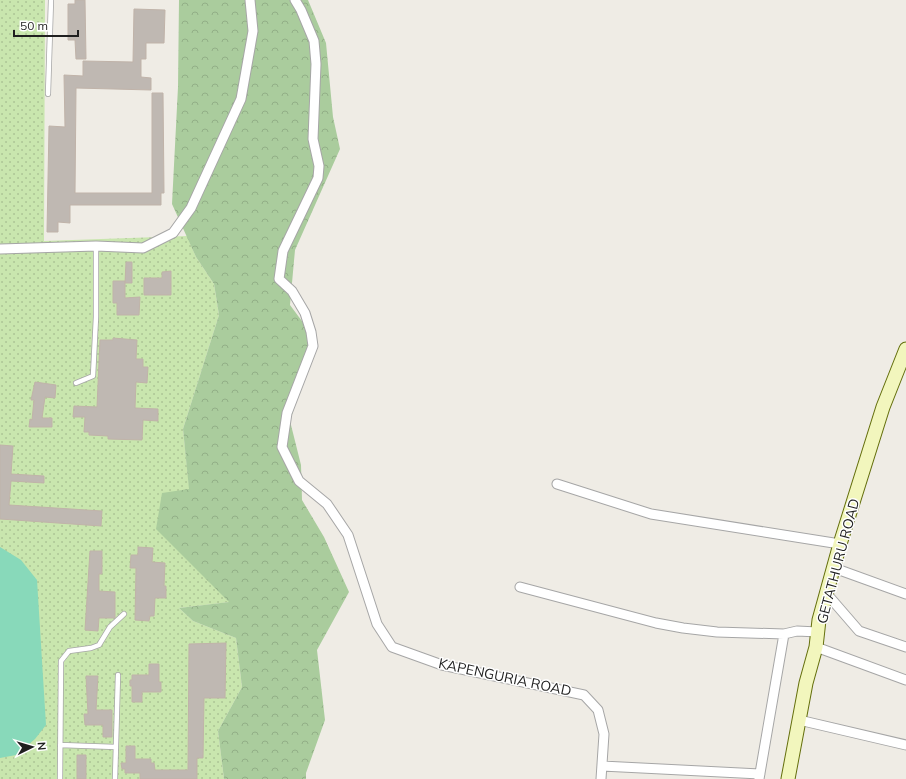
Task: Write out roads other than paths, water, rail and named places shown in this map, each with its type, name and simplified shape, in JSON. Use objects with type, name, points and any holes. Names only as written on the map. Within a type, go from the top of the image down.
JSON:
[{"type":"main road","name":"GETATHURU ROAD","points":[[788,779],[799,720],[816,647],[820,620],[840,544],[883,407],[906,349]]},
{"type":"street","points":[[0,249],[96,246],[143,248],[173,233],[191,208],[219,144],[241,99],[253,31],[250,0]]},
{"type":"street","name":"KAPENGURIA ROAD","points":[[295,0],[301,10],[314,41],[316,64],[313,138],[319,166],[318,178],[283,250],[280,279],[292,291],[305,312],[311,332],[313,346],[287,413],[282,447],[299,481],[327,504],[348,535],[376,624],[392,647],[442,665],[584,694],[598,710],[604,734],[601,779]]},
{"type":"street","points":[[557,484],[651,514],[840,544]]},
{"type":"street","points":[[834,568],[906,594]]},
{"type":"street","points":[[520,587],[656,623],[683,628],[717,632],[784,634],[797,631],[818,632]]},
{"type":"street","points":[[827,594],[859,631],[906,647]]},
{"type":"street","points":[[602,766],[760,776],[784,634]]},
{"type":"street","points":[[816,647],[906,680]]},
{"type":"street","points":[[799,720],[906,745]]},
{"type":"lane","points":[[48,94],[51,0]]},
{"type":"lane","points":[[76,383],[93,376],[96,317],[96,246]]},
{"type":"lane","points":[[60,779],[62,661],[69,651],[91,648],[99,645],[110,627],[124,614]]},
{"type":"lane","points":[[116,779],[118,675]]},
{"type":"lane","points":[[60,745],[116,747]]}]
